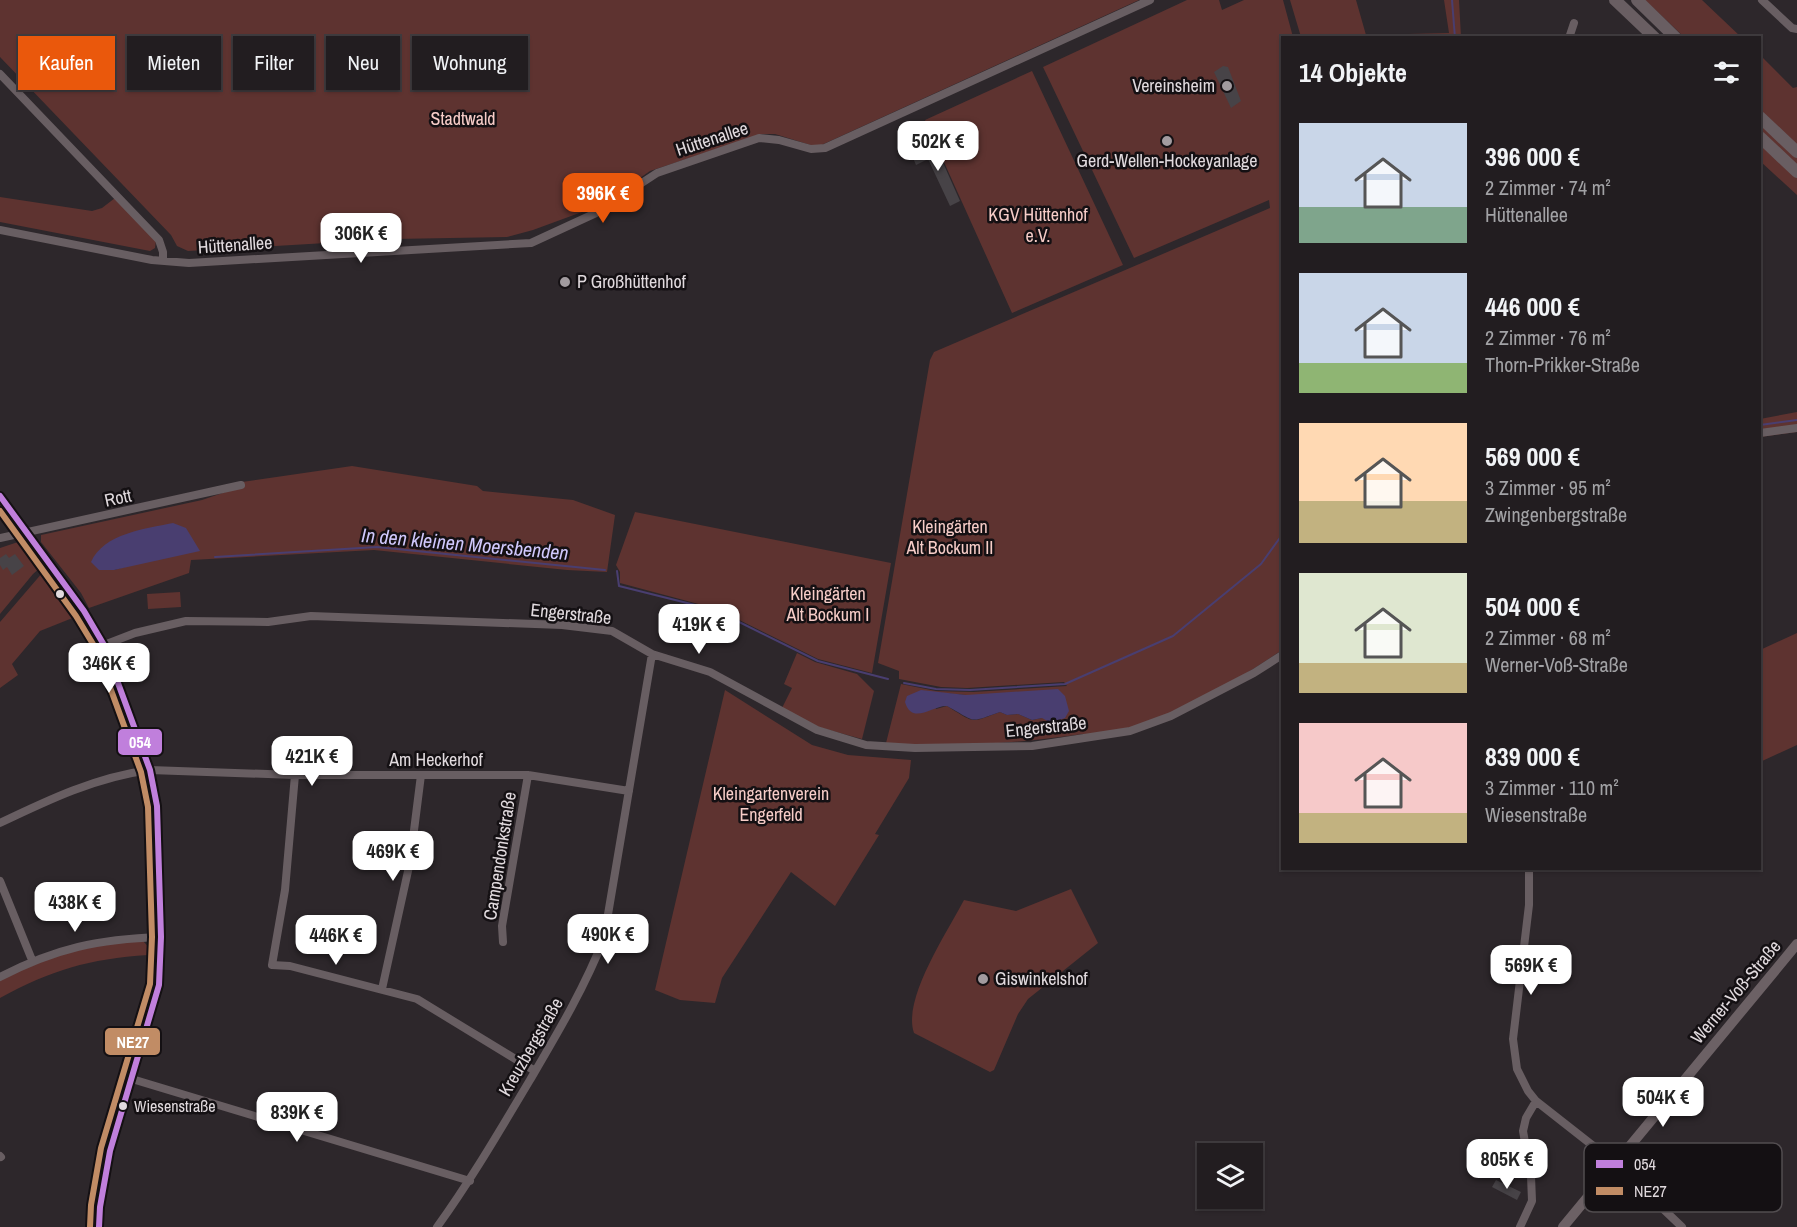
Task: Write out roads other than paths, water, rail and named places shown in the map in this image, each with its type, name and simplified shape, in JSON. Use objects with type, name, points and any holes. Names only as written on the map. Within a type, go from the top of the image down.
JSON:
[{"type":"main road","points":[[1615,0],[1653,36]]},
{"type":"main road","points":[[1637,0],[1674,36]]},
{"type":"main road","points":[[1761,118],[1797,152]]},
{"type":"main road","points":[[1761,138],[1797,172]]},
{"type":"main road","name":"Werner-Voß-Straße","points":[[1632,1143],[1797,944]]},
{"type":"main road","name":"Werner-Voß-Straße","points":[[1563,1227],[1584,1201]]},
{"type":"street","name":"Hüttenallee","points":[[0,230],[163,261],[189,263],[531,243],[596,213],[657,173],[759,138],[779,140],[811,149],[825,148],[1150,0]]},
{"type":"street","points":[[1762,0],[1792,28],[1797,29]]},
{"type":"street","points":[[1570,36],[1574,23]]},
{"type":"street","points":[[0,74],[159,240],[163,261]]},
{"type":"street","points":[[1761,433],[1797,428]]},
{"type":"street","name":"Rott","points":[[0,538],[241,485]]},
{"type":"street","points":[[0,496],[84,611],[105,645],[150,770],[157,806],[161,937],[159,985],[110,1152],[100,1207],[99,1227]]},
{"type":"street","name":"Engerstraße","points":[[105,645],[167,624],[186,621],[268,622],[311,616],[562,625],[612,631],[652,654],[710,672],[817,730],[866,745],[934,749],[1032,746],[1130,731],[1180,712],[1254,673],[1281,656]]},
{"type":"street","name":"Kreuzbergstraße","points":[[437,1227],[470,1181],[535,1071],[592,969],[604,938],[652,654]]},
{"type":"street","name":"Am Heckerhof","points":[[0,823],[92,783],[150,770],[295,775],[528,775],[629,790]]},
{"type":"street","points":[[295,775],[285,890],[272,965],[290,966],[417,999],[535,1071]]},
{"type":"street","points":[[382,989],[410,862],[421,775]]},
{"type":"street","name":"Campendonkstraße","points":[[504,942],[502,926],[528,775]]},
{"type":"street","points":[[1529,870],[1529,905],[1513,1039],[1517,1070],[1536,1101],[1590,1143]]},
{"type":"street","points":[[0,881],[32,960]]},
{"type":"street","points":[[0,977],[32,960],[99,941],[161,937]]},
{"type":"street","points":[[132,1079],[470,1181]]},
{"type":"street","points":[[1520,1227],[1532,1201],[1531,1176],[1523,1131],[1526,1118],[1536,1101]]},
{"type":"street","points":[[1666,1212],[1682,1227]]},
{"type":"waterway","points":[[1452,0],[1455,36]]},
{"type":"waterway","points":[[1761,425],[1797,420]]},
{"type":"waterway","name":"In den kleinen Moersbenden","points":[[904,683],[936,689],[970,690],[1065,684],[1173,636],[1261,564],[1281,536]]},
{"type":"waterway","name":"In den kleinen Moersbenden","points":[[215,557],[377,547],[605,570]]},
{"type":"waterway","name":"In den kleinen Moersbenden","points":[[617,571],[619,586],[715,610],[818,661],[888,679]]},
{"type":"place","name":"Vereinsheim","points":[[1227,86]]},
{"type":"place","name":"Gerd-Wellen-Hockeyanlage","points":[[1167,141]]},
{"type":"place","name":"P Großhüttenhof","points":[[565,282]]},
{"type":"place","name":"Giswinkelshof","points":[[983,979]]},
{"type":"place","name":"Wiesenstraße","points":[[123,1106]]},
{"type":"park label","name":"Stadtwald","points":[[463,119]]},
{"type":"park label","name":"KGV Hüttenhof e.V.","points":[[1038,225]]},
{"type":"park label","name":"Kleingärten Alt Bockum II","points":[[950,537]]},
{"type":"park label","name":"Kleingärten Alt Bockum I","points":[[828,604]]},
{"type":"park label","name":"Kleingartenverein Engerfeld","points":[[771,804]]}]
